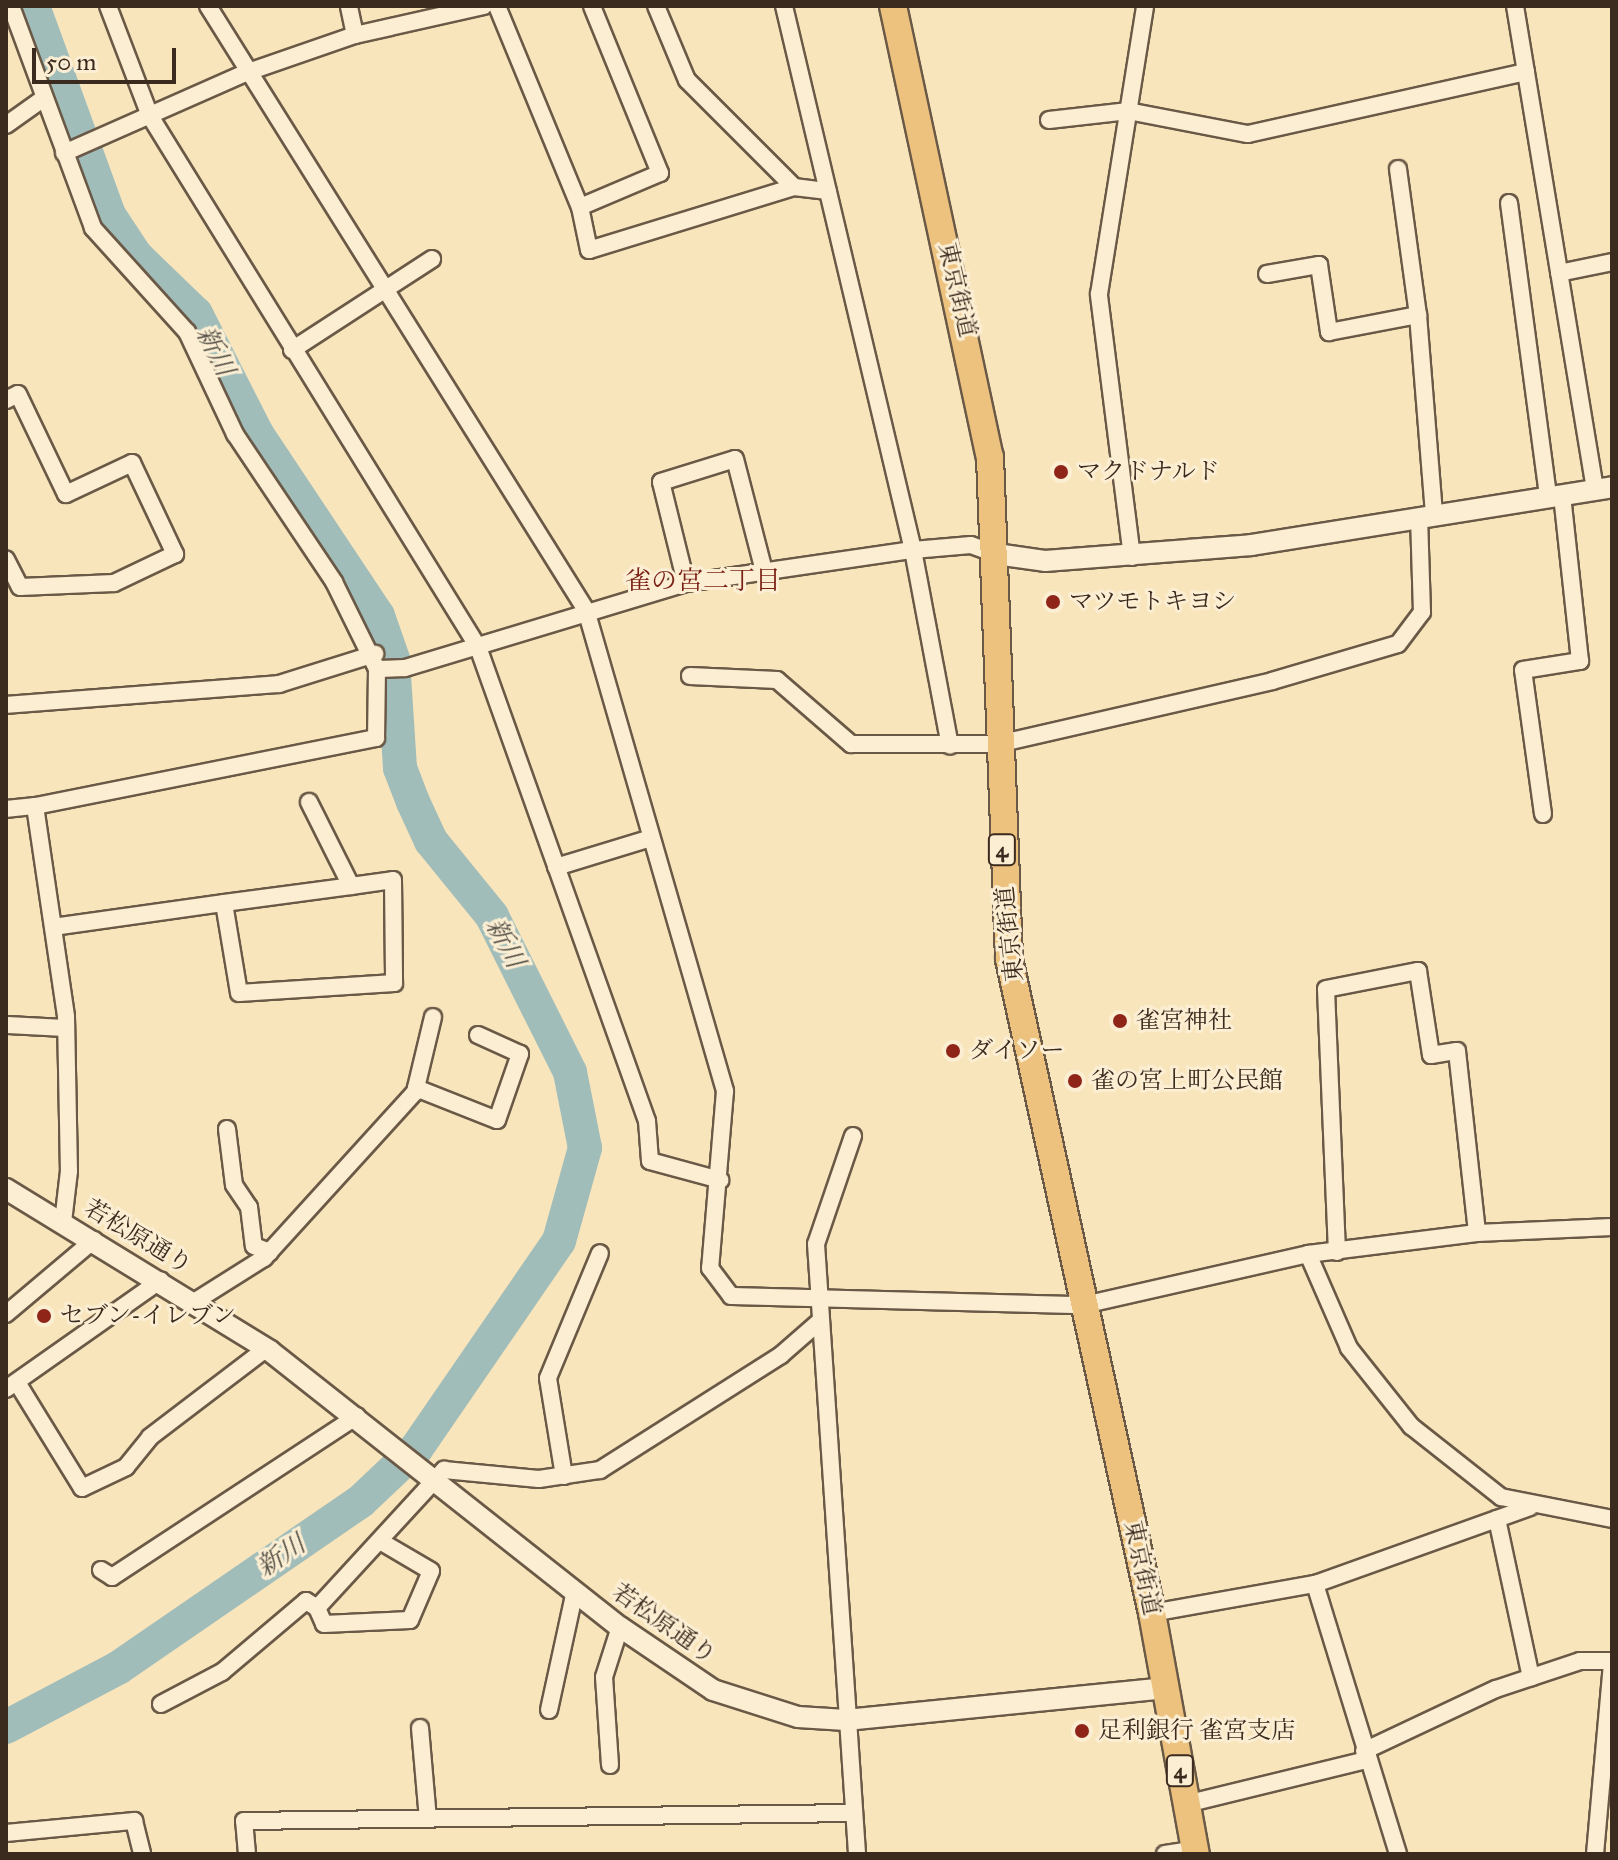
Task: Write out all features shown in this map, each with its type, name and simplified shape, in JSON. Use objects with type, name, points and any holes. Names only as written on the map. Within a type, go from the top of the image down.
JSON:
[{"type":"highway","name":"東京街道","points":[[893,6],[982,393],[996,554],[998,744],[1009,959],[1152,1613],[1196,1851]]},
{"type":"street","points":[[6,809],[35,806],[376,738],[379,664],[235,434],[187,332],[93,228],[76,149],[44,98],[11,6]]},
{"type":"street","points":[[108,6],[150,116],[478,647],[647,1121],[650,1161],[720,1180]]},
{"type":"street","points":[[208,6],[586,610],[725,1091],[720,1180],[710,1268],[731,1296],[1084,1305],[1308,1254],[1477,1233],[1612,1227]]},
{"type":"street","points":[[349,6],[355,35]]},
{"type":"street","points":[[76,149],[248,72],[355,35],[484,6]]},
{"type":"street","points":[[497,6],[580,207],[589,250],[794,187],[828,191]]},
{"type":"street","points":[[580,207],[660,173],[592,6]]},
{"type":"street","points":[[656,6],[687,80],[794,187]]},
{"type":"street","points":[[784,6],[913,550],[950,746]]},
{"type":"street","points":[[1132,557],[1099,294],[1145,6]]},
{"type":"street","points":[[6,705],[279,684],[379,664],[405,668],[586,610],[686,583],[913,550],[971,545],[996,554],[1045,561],[1132,557],[1604,488],[1559,273],[1515,6]]},
{"type":"street","points":[[1049,120],[1128,111],[1248,134],[1526,72]]},
{"type":"street","points":[[6,125],[44,98]]},
{"type":"street","points":[[690,676],[777,680],[851,744],[998,744],[1272,681],[1398,644],[1422,612],[1426,516],[1418,315],[1398,169]]},
{"type":"street","points":[[1509,203],[1580,661],[1523,670],[1543,814]]},
{"type":"street","points":[[292,350],[432,259]]},
{"type":"street","points":[[1559,273],[1612,262]]},
{"type":"street","points":[[1267,274],[1319,265],[1329,332],[1418,315]]},
{"type":"street","points":[[6,400],[18,394],[66,494],[132,463],[175,554],[114,583],[13,588],[6,559]]},
{"type":"street","points":[[686,583],[661,482],[735,459],[764,571]]},
{"type":"street","points":[[309,802],[351,886]]},
{"type":"street","points":[[35,806],[66,1028],[69,1171],[63,1222]]},
{"type":"street","points":[[556,867],[651,838]]},
{"type":"street","points":[[53,927],[224,903],[393,880],[394,983],[239,993],[224,903]]},
{"type":"street","points":[[1337,1252],[1326,989],[1418,971],[1431,1055],[1457,1051],[1477,1233]]},
{"type":"street","points":[[194,1302],[270,1252],[416,1088],[433,1017]]},
{"type":"street","points":[[6,1025],[66,1028]]},
{"type":"street","points":[[416,1088],[497,1120],[520,1054],[478,1035]]},
{"type":"street","points":[[227,1129],[234,1185],[249,1207],[254,1246],[270,1252]]},
{"type":"street","points":[[853,1136],[816,1244],[857,1854]]},
{"type":"street","name":"若松原通り","points":[[6,1189],[161,1280],[267,1348],[357,1416],[620,1627],[713,1690],[798,1717],[846,1720],[1166,1688]]},
{"type":"street","points":[[6,1314],[94,1240]]},
{"type":"street","points":[[564,1476],[548,1378],[600,1253]]},
{"type":"street","points":[[1308,1254],[1349,1348],[1411,1426],[1501,1497],[1530,1507],[1612,1519]]},
{"type":"street","points":[[161,1280],[12,1387],[82,1488],[126,1467],[150,1437],[267,1348]]},
{"type":"street","points":[[317,1608],[433,1478],[444,1470],[564,1476],[600,1470],[781,1355],[820,1321]]},
{"type":"street","points":[[101,1570],[112,1577],[357,1416]]},
{"type":"street","points":[[1152,1613],[1315,1584],[1530,1507]]},
{"type":"street","points":[[1497,1519],[1531,1677]]},
{"type":"street","points":[[161,1704],[222,1672],[306,1601],[317,1608],[324,1624],[410,1620],[431,1571],[380,1541]]},
{"type":"street","points":[[1315,1584],[1398,1854]]},
{"type":"street","points":[[549,1710],[575,1591]]},
{"type":"street","points":[[610,1765],[604,1677],[620,1627]]},
{"type":"street","points":[[1186,1804],[1366,1755],[1531,1677],[1580,1661],[1612,1663],[1595,1854]]},
{"type":"street","points":[[420,1728],[428,1819]]},
{"type":"street","points":[[247,1854],[244,1821],[854,1813]]},
{"type":"street","points":[[6,1833],[134,1821],[142,1854]]},
{"type":"street","points":[[1165,1854],[1196,1851]]},
{"type":"waterway","name":"新川","points":[[6,1727],[118,1668],[361,1501],[416,1449],[559,1241],[585,1148],[570,1072],[492,916],[431,841],[413,802],[400,768],[393,659],[378,616],[257,434],[196,314],[136,256],[109,215],[33,6]]},
{"type":"place","name":"マクドナルド","points":[[1061,472]]},
{"type":"place","name":"マツモトキヨシ","points":[[1053,602]]},
{"type":"place","name":"雀宮神社","points":[[1120,1021]]},
{"type":"place","name":"ダイソー","points":[[953,1051]]},
{"type":"place","name":"雀の宮上町公民館","points":[[1075,1081]]},
{"type":"place","name":"セブン-イレブン","points":[[44,1316]]},
{"type":"place","name":"足利銀行 雀宮支店","points":[[1082,1731]]},
{"type":"district","name":"雀の宮二丁目","points":[[703,581]]}]
